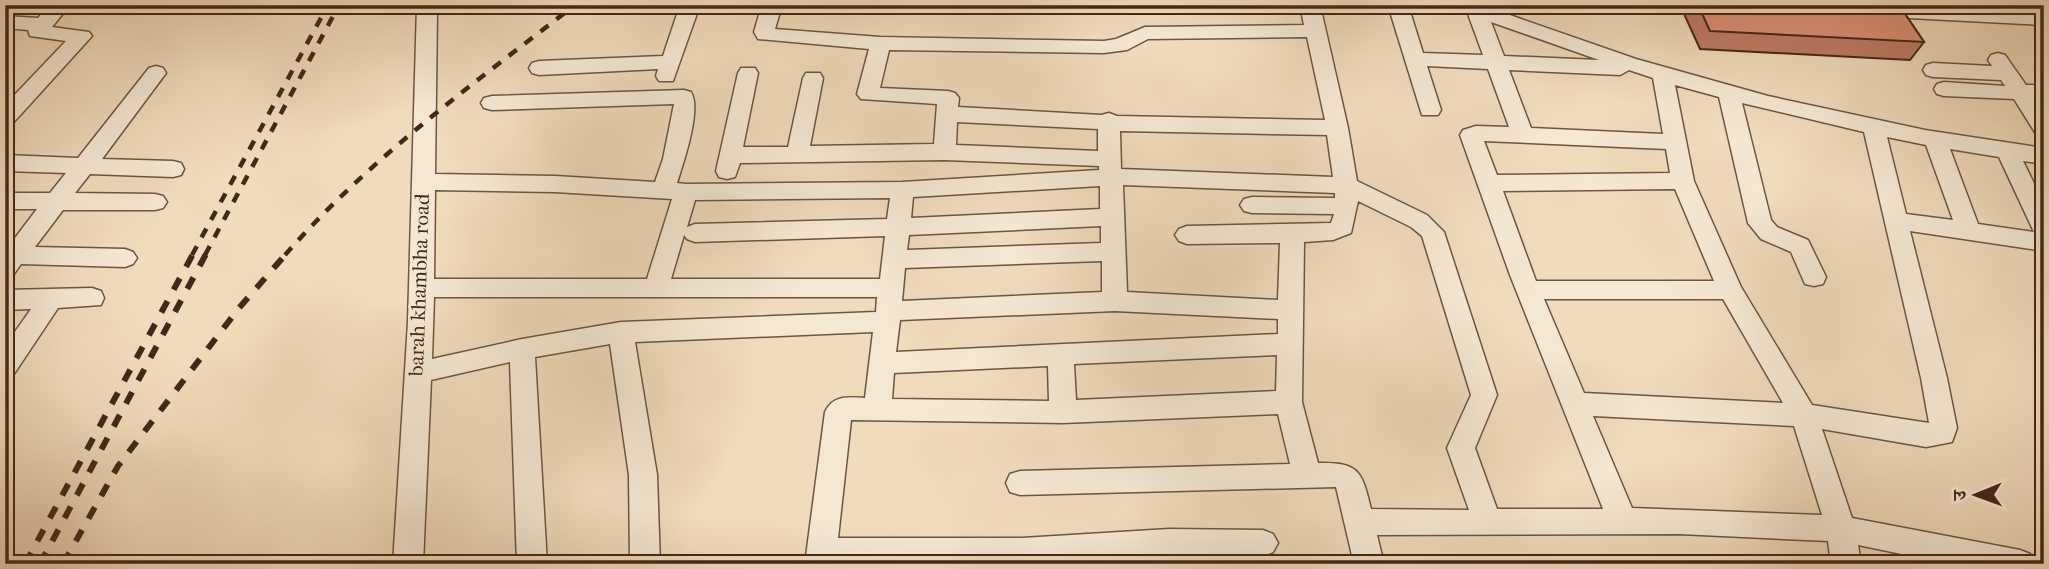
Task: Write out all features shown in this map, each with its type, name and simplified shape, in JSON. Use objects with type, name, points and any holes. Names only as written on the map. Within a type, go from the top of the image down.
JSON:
[{"type":"street","points":[[9,109],[82,36],[37,33],[60,5]]},
{"type":"street","points":[[658,97],[690,5]]},
{"type":"street","points":[[772,5],[765,35],[880,43],[1104,47],[1125,44],[1145,33],[1314,31]]},
{"type":"street","points":[[1187,235],[1292,234],[1340,229],[1345,225],[1347,196],[1337,128],[1310,5]]},
{"type":"street","points":[[1398,5],[1430,110]]},
{"type":"street","points":[[427,6],[489,6]]},
{"type":"street","name":"barah khambha road","points":[[408,564],[422,288],[427,6]]},
{"type":"street","points":[[1469,8],[1497,63],[1523,136]]},
{"type":"street","points":[[1469,8],[1729,93],[1935,139],[2044,156]]},
{"type":"street","points":[[1857,10],[2044,19]]},
{"type":"street","points":[[5,22],[43,25]]},
{"type":"street","points":[[880,43],[868,93],[877,96],[945,97],[949,101],[945,145]]},
{"type":"street","points":[[1414,59],[1656,71]]},
{"type":"street","points":[[538,68],[671,62]]},
{"type":"street","points":[[2044,92],[2021,92],[1971,93],[1938,79],[2003,67],[2021,92],[2044,129]]},
{"type":"street","points":[[1656,71],[1683,181],[1730,290],[1804,415],[1841,529],[1846,564]]},
{"type":"street","points":[[9,260],[156,73]]},
{"type":"street","points":[[723,193],[748,73]]},
{"type":"street","points":[[797,156],[813,78]]},
{"type":"street","points":[[1729,93],[1760,223],[1769,233],[1800,246],[1814,276]]},
{"type":"street","points":[[492,103],[680,96],[686,100],[674,159],[663,191]]},
{"type":"street","points":[[948,114],[1171,125],[1337,128]]},
{"type":"street","points":[[1109,120],[1115,302]]},
{"type":"street","points":[[1574,404],[1804,415],[1926,435],[1942,434],[1934,378],[1873,125]]},
{"type":"street","points":[[1623,522],[1528,290],[1471,135],[1476,133],[1675,142]]},
{"type":"street","points":[[1935,139],[1969,232]]},
{"type":"street","points":[[730,155],[797,156],[988,142]]},
{"type":"street","points":[[945,145],[1347,196],[1419,221],[1432,232],[1484,395],[1461,448],[1487,521]]},
{"type":"street","points":[[2008,152],[2044,229]]},
{"type":"street","points":[[5,163],[173,169]]},
{"type":"street","points":[[423,182],[555,184],[723,193],[902,190],[1110,168]]},
{"type":"street","points":[[1489,183],[1683,181]]},
{"type":"street","points":[[877,410],[902,190]]},
{"type":"street","points":[[657,286],[686,192]]},
{"type":"street","points":[[1252,205],[1347,196]]},
{"type":"street","points":[[5,201],[155,202]]},
{"type":"street","points":[[695,233],[898,227],[1113,216]]},
{"type":"street","points":[[1897,221],[2044,242]]},
{"type":"street","points":[[1292,234],[1289,402],[1307,475]]},
{"type":"street","points":[[894,260],[1113,252]]},
{"type":"street","points":[[9,260],[125,258]]},
{"type":"street","points":[[422,288],[657,286],[888,307]]},
{"type":"street","points":[[1528,290],[1730,290]]},
{"type":"street","points":[[5,300],[92,298]]},
{"type":"street","points":[[5,367],[51,299]]},
{"type":"street","points":[[417,373],[522,349],[621,332],[888,307],[1115,302],[1292,310]]},
{"type":"street","points":[[621,332],[643,475],[645,564]]},
{"type":"street","points":[[882,363],[1291,344]]},
{"type":"street","points":[[522,349],[532,564]]},
{"type":"street","points":[[1061,355],[1063,412]]},
{"type":"street","points":[[1263,543],[1171,553],[1022,557],[821,557],[838,412],[843,408],[1063,412],[1289,402]]},
{"type":"street","points":[[1020,483],[1342,475],[1348,478],[1361,521],[1369,564]]},
{"type":"street","points":[[1361,521],[1679,521],[1841,529],[2020,564]]},
{"type":"building","points":[[1698,5],[1899,5],[1924,42],[1710,31]]},
{"type":"railway","points":[[192,255],[328,5]]},
{"type":"railway","points":[[205,255],[339,5]]},
{"type":"railway","points":[[285,255],[317,220],[387,154],[575,5]]},
{"type":"railway","points":[[25,564],[193,254]]},
{"type":"railway","points":[[40,564],[206,254]]},
{"type":"railway","points":[[63,564],[118,466],[239,308],[286,254]]}]
